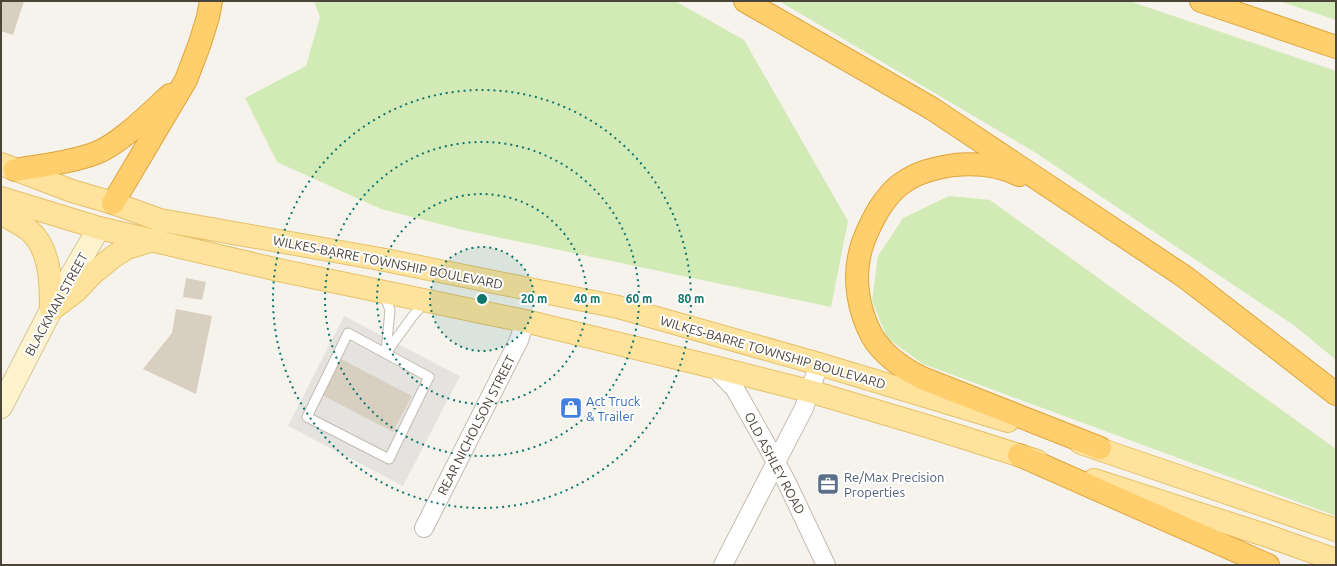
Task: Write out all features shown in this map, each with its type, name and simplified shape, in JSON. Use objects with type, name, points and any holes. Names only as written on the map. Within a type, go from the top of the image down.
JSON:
[{"type":"highway","points":[[112,203],[186,80],[200,43],[211,1]]},
{"type":"highway","points":[[745,1],[931,108],[1185,276],[1336,394]]},
{"type":"highway","points":[[1201,1],[1336,47]]},
{"type":"highway","points":[[8,167],[63,162],[97,153],[120,139],[186,80]]},
{"type":"highway","points":[[1074,203],[1014,172],[989,165],[971,163],[932,169],[915,175],[899,185],[885,201],[866,234],[859,254],[858,295],[863,314],[872,336],[885,353],[902,368],[922,378],[1100,448]]},
{"type":"highway","points":[[1019,455],[1268,565]]},
{"type":"main road","name":"WILKES-BARRE TOWNSHIP BOULEVARD","points":[[8,167],[72,191],[160,220],[387,261],[618,307],[819,364],[1100,448],[1336,530]]},
{"type":"main road","points":[[1,198],[99,228],[283,271],[525,321],[809,391],[1019,455],[1336,560]]},
{"type":"main road","name":"BLACKMAN STREET","points":[[1,406],[51,310],[112,203]]},
{"type":"main road","points":[[1,213],[30,231],[42,247],[48,265],[51,285],[51,310]]},
{"type":"main road","points":[[51,310],[76,291],[92,274],[113,257],[127,248],[153,240]]},
{"type":"street","name":"REAR NICHOLSON STREET","points":[[424,528],[519,340],[525,321]]},
{"type":"street","points":[[723,565],[804,408],[819,364]]},
{"type":"street","name":"OLD ASHLEY ROAD","points":[[714,367],[735,389],[786,481],[826,565]]},
{"type":"lane","points":[[383,291],[390,310],[386,352]]},
{"type":"lane","points":[[386,352],[426,300]]},
{"type":"lane","points":[[348,333],[386,352],[429,377],[389,458],[307,417],[348,333]]},
{"type":"green space","points":[[314,1],[675,1],[744,40],[848,221],[831,307],[459,229],[381,209],[277,162],[245,98],[306,66],[320,17]]},
{"type":"green space","points":[[779,1],[1129,1],[1336,71],[1336,360],[1295,326],[1036,153]]},
{"type":"green space","points":[[1279,1],[1336,1],[1336,20]]},
{"type":"green space","points":[[949,196],[990,200],[1336,449],[1336,516],[923,364],[887,338],[872,301],[878,256],[903,218]]},
{"type":"shaded area","points":[[344,316],[460,376],[403,486],[288,426]]},
{"type":"building","points":[[1,1],[24,1],[13,35],[1,31]]},
{"type":"building","points":[[186,278],[206,282],[202,300],[183,297]]},
{"type":"building","points":[[176,309],[212,316],[196,394],[143,369],[172,333]]},
{"type":"building","points":[[341,359],[412,396],[393,432],[322,395]]},
{"type":"place","name":"Act Truck & Trailer","points":[[571,408]]},
{"type":"place","name":"Re/Max Precision Properties","points":[[828,484]]}]
